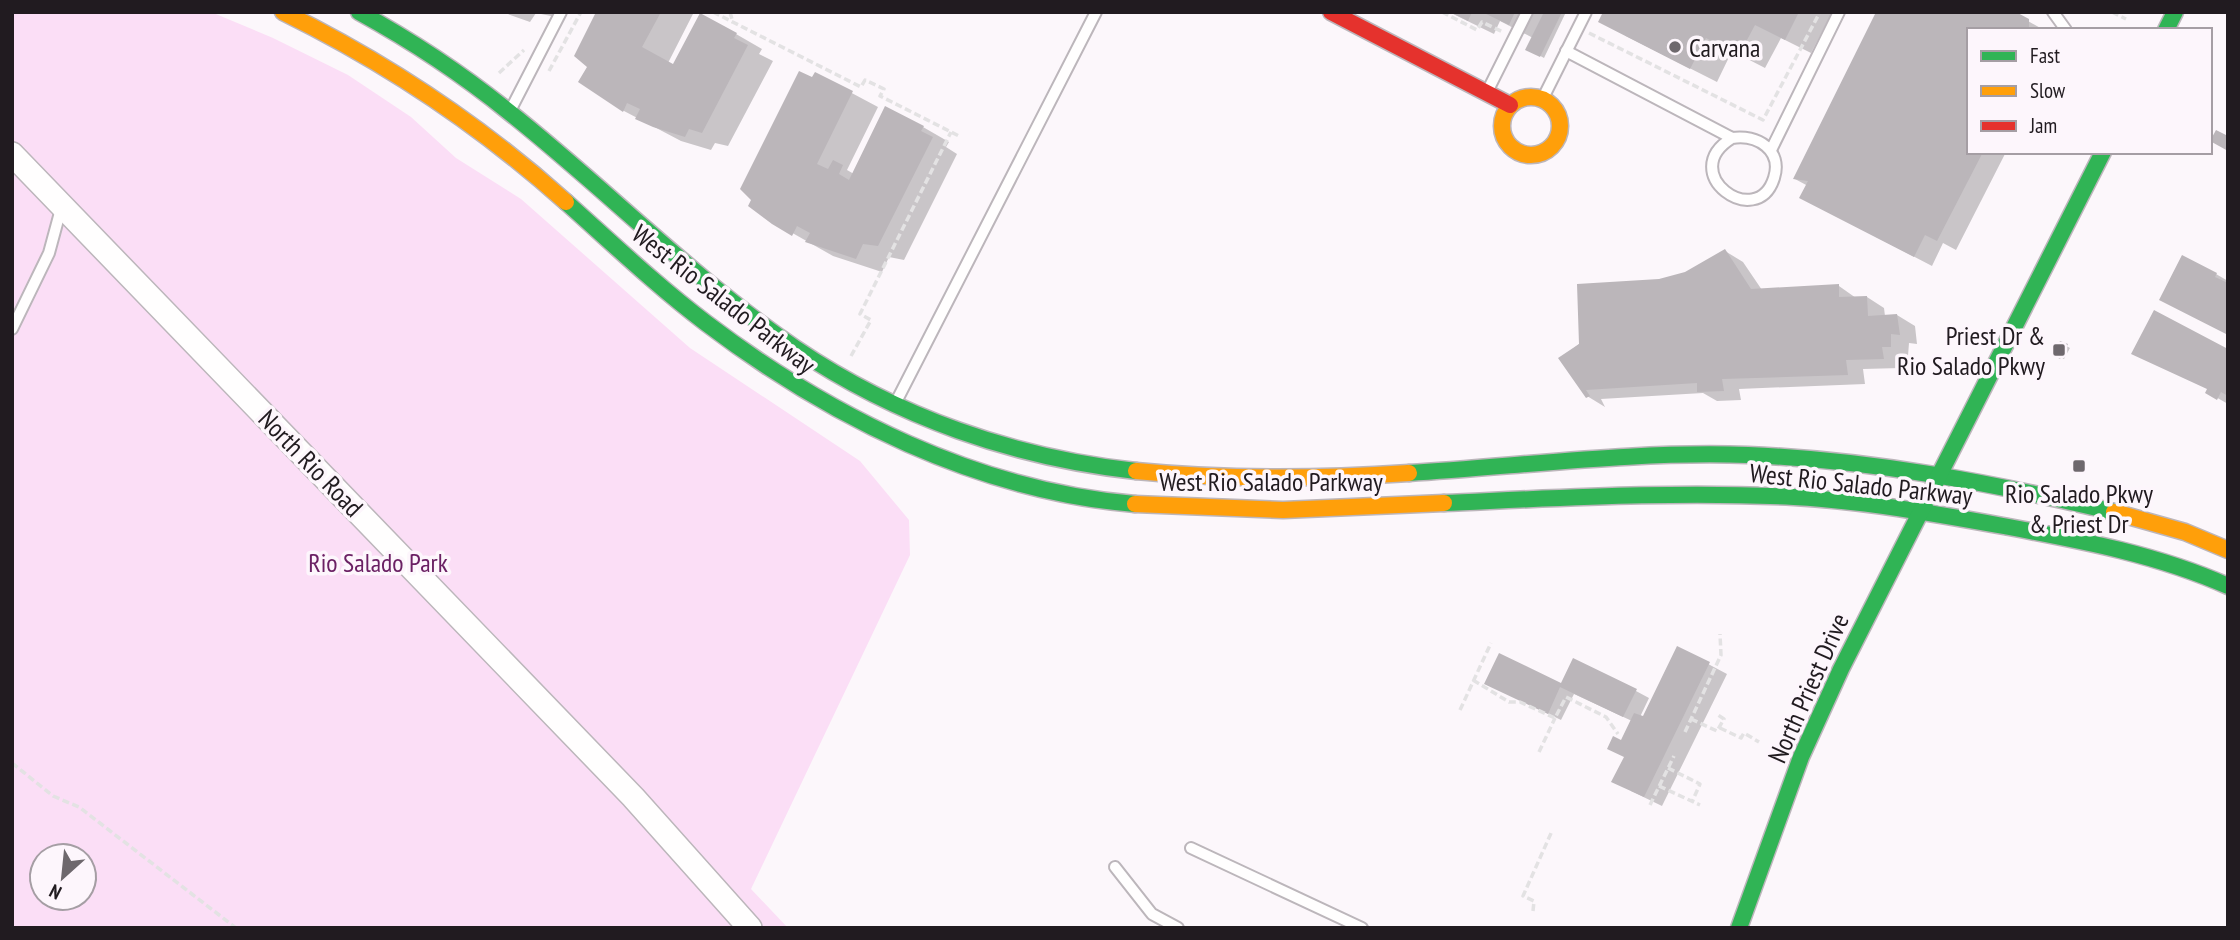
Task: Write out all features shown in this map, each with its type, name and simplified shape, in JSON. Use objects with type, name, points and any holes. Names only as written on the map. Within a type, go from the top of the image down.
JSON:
[{"type":"main road","name":"West Rio Salado Parkway","points":[[283,12],[389,69],[489,136],[661,287],[724,337],[821,402],[1019,450],[1144,473],[1249,480],[1495,485],[1829,500],[1992,524],[2113,548],[2178,566],[2228,586]]},
{"type":"main road","name":"West Rio Salado Parkway","points":[[359,12],[443,64],[509,111],[765,328],[827,369],[935,455],[1020,482],[1076,496],[1150,507],[1236,511],[1495,485],[1712,456],[1826,462],[1937,476],[2105,508],[2179,530],[2228,550]]},
{"type":"main road","points":[[2167,28],[2175,12]]},
{"type":"main road","points":[[1334,13],[1487,90],[1510,105]]},
{"type":"main road","points":[[1528,97],[1542,100],[1554,108],[1560,127],[1553,145],[1537,155],[1519,153],[1505,140],[1502,122],[1510,105],[1528,97]]},
{"type":"main road","points":[[489,136],[509,111]]},
{"type":"main road","name":"North Priest Drive","points":[[1739,928],[1801,757],[1918,513],[2102,154]]},
{"type":"street","name":"North Rio Road","points":[[12,154],[633,797],[750,928]]},
{"type":"lane","points":[[509,111],[561,12]]},
{"type":"lane","points":[[889,420],[1096,12]]},
{"type":"lane","points":[[1487,90],[1528,12]]},
{"type":"lane","points":[[1542,100],[1586,12]]},
{"type":"lane","points":[[1732,138],[1717,152],[1713,172],[1722,190],[1740,200],[1750,199],[1768,189],[1776,170],[1771,150],[1839,12]]},
{"type":"lane","points":[[2053,12],[2065,28]]},
{"type":"lane","points":[[1566,51],[1732,138],[1754,138],[1771,150]]},
{"type":"lane","points":[[12,329],[49,253],[62,203]]},
{"type":"lane","points":[[1191,848],[1362,928]]},
{"type":"lane","points":[[1115,867],[1152,914],[1178,928]]},
{"type":"path","points":[[713,12],[861,87],[865,80],[884,89],[880,96],[961,136]]},
{"type":"path","points":[[730,12],[733,23]]},
{"type":"path","points":[[1442,12],[1477,30],[1482,22],[1515,37]]},
{"type":"path","points":[[1578,27],[1763,120],[1820,12]]},
{"type":"path","points":[[2112,12],[2126,19]]},
{"type":"path","points":[[497,75],[527,47]]},
{"type":"path","points":[[850,358],[871,320],[860,314],[951,132]]},
{"type":"path","points":[[1685,732],[1721,655],[1720,634]]},
{"type":"path","points":[[1460,710],[1491,643]]},
{"type":"path","points":[[1474,680],[1509,702],[1520,702],[1555,718]]},
{"type":"path","points":[[1539,752],[1566,697],[1606,717],[1618,734]]},
{"type":"path","points":[[1691,719],[1717,732],[1724,719],[1718,715]]},
{"type":"path","points":[[1719,728],[1741,738],[1744,733],[1759,742]]},
{"type":"path","points":[[1650,805],[1674,756]]},
{"type":"path","points":[[12,763],[53,796],[79,807],[236,928]]},
{"type":"path","points":[[1668,768],[1700,784],[1692,802]]},
{"type":"path","points":[[1659,786],[1700,805]]},
{"type":"path","points":[[1533,911],[1534,901],[1523,896],[1552,831]]},
{"type":"green space","name":"Rio Salado Park","points":[[12,12],[211,12],[273,38],[348,75],[411,117],[456,158],[521,199],[690,348],[860,461],[909,520],[910,555],[751,889],[788,928],[12,928]]},
{"type":"building","points":[[596,12],[661,12],[642,47],[673,64],[700,13],[737,33],[734,38],[748,45],[702,133],[689,129],[685,137],[653,127],[635,119],[640,109],[627,103],[623,112],[578,82],[587,67],[574,56]]},
{"type":"building","points":[[1450,12],[1472,12],[1468,21]]},
{"type":"building","points":[[1482,12],[1515,12],[1509,25]]},
{"type":"building","points":[[1544,12],[1562,12],[1540,57],[1525,50]]},
{"type":"building","name":"Carvana","points":[[1603,12],[1799,12],[1785,40],[1755,25],[1739,55],[1706,38],[1690,69],[1598,22]]},
{"type":"building","points":[[1876,12],[2016,12],[2029,19],[2029,28],[1967,28],[1967,154],[1982,154],[1937,241],[1925,235],[1914,257],[1799,198],[1808,181],[1793,179]]},
{"type":"building","points":[[799,71],[812,77],[815,72],[853,91],[817,164],[828,169],[833,160],[843,165],[839,174],[849,180],[885,106],[924,126],[921,131],[933,137],[878,246],[863,244],[856,259],[805,242],[810,233],[797,226],[792,236],[772,224],[748,206],[751,200],[740,189]]},
{"type":"building","points":[[2216,130],[2228,136],[2228,151],[2212,142]]},
{"type":"building","points":[[1725,249],[1751,289],[1839,284],[1839,297],[1867,296],[1868,316],[1897,314],[1900,335],[1891,334],[1891,347],[1882,347],[1884,359],[1846,360],[1848,375],[1722,379],[1724,391],[1697,392],[1697,383],[1586,390],[1590,396],[1586,398],[1558,358],[1579,344],[1577,284],[1659,279],[1685,272]]},
{"type":"building","points":[[2182,255],[2217,273],[2215,277],[2228,283],[2228,335],[2159,300]]},
{"type":"building","points":[[2154,310],[2228,349],[2228,396],[2221,392],[2217,400],[2205,393],[2207,389],[2131,354]]},
{"type":"building","points":[[2060,341],[2068,344],[2060,359],[2053,355]]},
{"type":"building","points":[[1677,646],[1710,662],[1644,797],[1611,782],[1624,757],[1607,749],[1613,736],[1621,740],[1634,713],[1643,716]]},
{"type":"building","points":[[1499,653],[1561,683],[1573,658],[1637,689],[1623,717],[1560,687],[1548,714],[1484,684]]},
{"type":"traffic: fast","points":[[359,12],[436,59],[491,98],[720,292],[757,321],[834,373],[916,414],[1002,445],[1091,465],[1136,471]]},
{"type":"traffic: fast","points":[[2167,28],[2175,12]]},
{"type":"traffic: fast","points":[[1739,928],[1801,757],[1841,669],[2102,154]]},
{"type":"traffic: fast","points":[[566,202],[706,323],[803,389],[855,418],[908,444],[963,466],[1019,483],[1077,496],[1135,504]]},
{"type":"traffic: fast","points":[[1409,473],[1621,457],[1748,455],[1840,462],[1932,474],[2114,512]]},
{"type":"traffic: fast","points":[[1444,503],[1706,495],[1794,497],[1848,502],[1955,517],[2093,544],[2148,557],[2228,586]]},
{"type":"traffic: slow","points":[[283,12],[359,52],[431,97],[500,147],[566,202]]},
{"type":"traffic: slow","points":[[1531,97],[1542,99],[1555,110],[1560,126],[1558,137],[1547,150],[1531,155],[1520,153],[1507,142],[1502,126],[1504,115],[1515,102],[1531,97]]},
{"type":"traffic: slow","points":[[1136,471],[1272,478],[1409,473]]},
{"type":"traffic: slow","points":[[1135,504],[1283,510],[1444,503]]},
{"type":"traffic: slow","points":[[2114,512],[2185,532],[2228,550]]},
{"type":"traffic: jam","points":[[1331,12],[1510,105]]},
{"type":"place","name":"Carvana","points":[[1675,47]]},
{"type":"place","name":"Priest Dr & Rio Salado Pkwy","points":[[2059,350]]},
{"type":"place","name":"Rio Salado Pkwy & Priest Dr","points":[[2079,466]]}]
